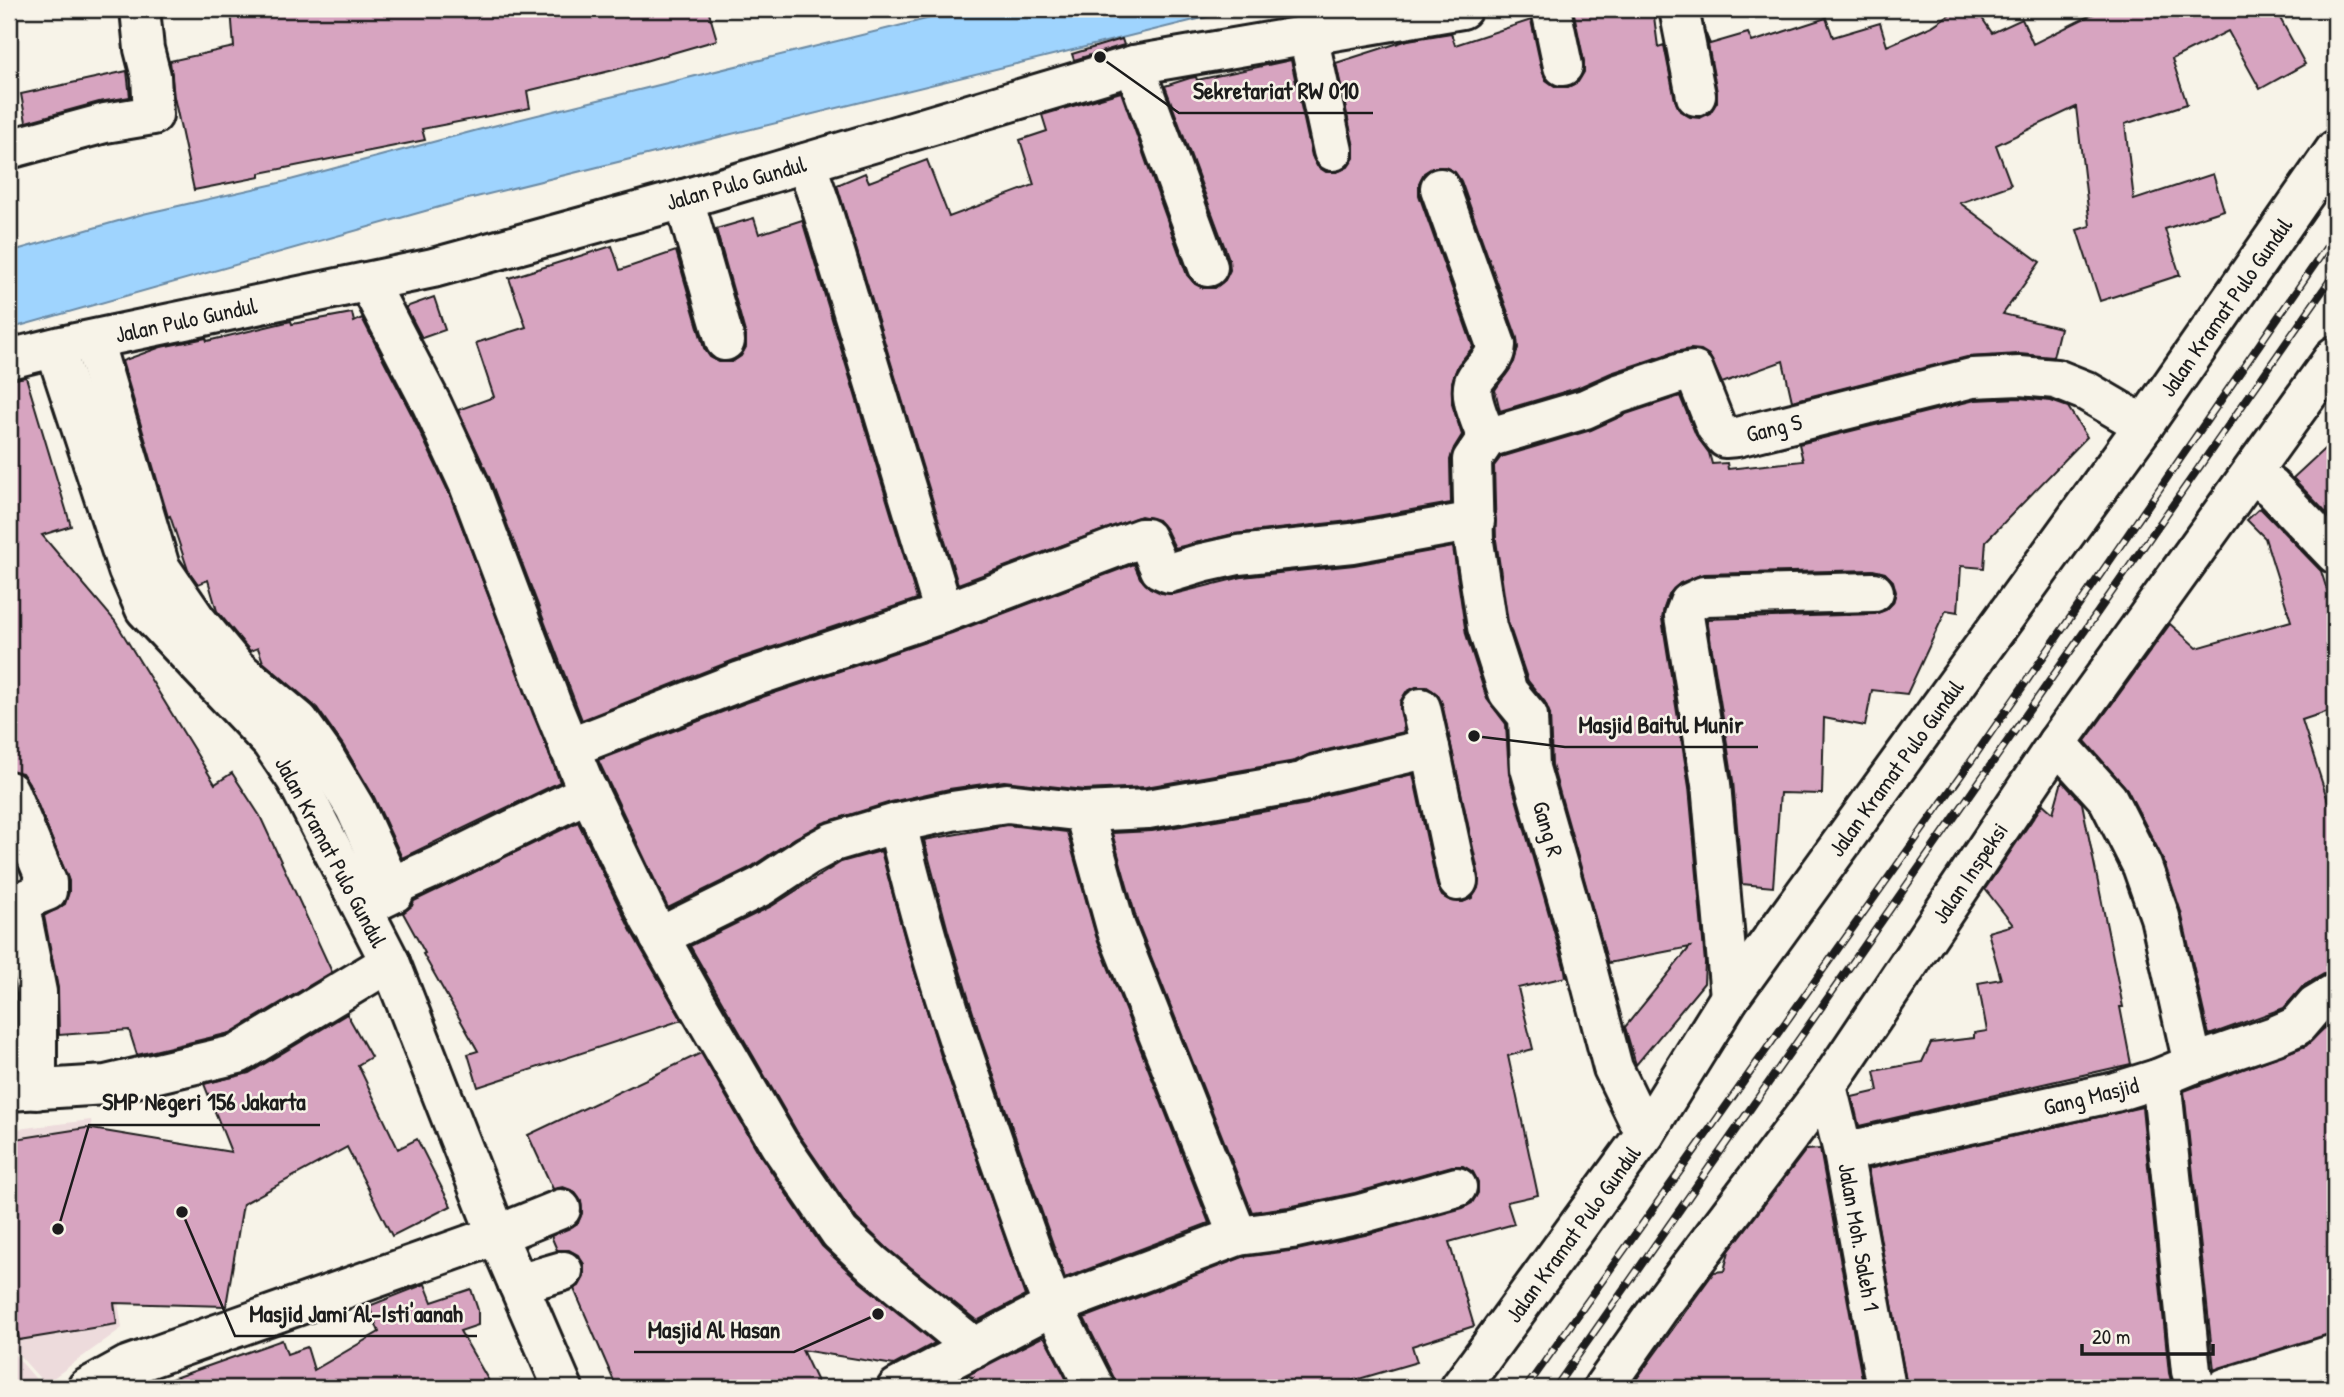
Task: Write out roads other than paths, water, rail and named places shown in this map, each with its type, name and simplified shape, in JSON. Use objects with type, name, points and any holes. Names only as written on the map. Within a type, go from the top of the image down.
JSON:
[{"type":"street","points":[[9,149],[105,122],[153,115],[151,76],[144,49],[140,9]]},
{"type":"street","name":"Jalan Pulo Gundul","points":[[9,359],[433,268],[684,199],[1134,65],[1462,9]]},
{"type":"street","points":[[1551,9],[1563,66]]},
{"type":"street","points":[[1679,9],[1696,96]]},
{"type":"street","points":[[1308,35],[1333,151]]},
{"type":"street","points":[[1134,65],[1208,267]]},
{"type":"street","name":"Jalan Kramat Pulo Gundul","points":[[1460,1388],[1645,1135],[1730,997],[2144,425],[2335,150]]},
{"type":"street","points":[[806,163],[944,613]]},
{"type":"street","points":[[569,748],[741,681],[944,613],[1141,538],[1150,542],[1160,569],[1169,573],[1238,555],[1352,543],[1475,521],[1472,460],[1487,438],[1472,395],[1474,380],[1495,355],[1496,345],[1440,188]]},
{"type":"street","points":[[684,199],[725,341]]},
{"type":"street","points":[[368,282],[432,405],[469,485],[569,748],[660,937],[779,1144],[840,1233],[874,1265],[975,1348]]},
{"type":"street","name":"Jalan Kramat Pulo Gundul","points":[[75,344],[160,567],[197,621],[214,663],[271,742],[375,898],[390,962],[509,1230],[536,1279],[563,1388]]},
{"type":"street","name":"Jalan Inspeksi","points":[[1603,1388],[1660,1307],[1826,1086],[2057,743],[2335,356]]},
{"type":"street","name":"Gang S","points":[[1487,438],[1585,408],[1681,373],[1695,371],[1716,427],[1725,438],[1737,438],[1972,378],[2020,376],[2056,379],[2086,391],[2144,425]]},
{"type":"street","points":[[2252,473],[2272,488],[2335,554]]},
{"type":"street","name":"Gang R","points":[[1475,521],[1474,542],[1487,627],[1508,692],[1528,716],[1530,768],[1585,958],[1613,1068],[1645,1135]]},
{"type":"street","points":[[1730,997],[1711,784],[1684,616],[1689,603],[1704,596],[1874,592]]},
{"type":"street","points":[[1422,708],[1458,881]]},
{"type":"street","points":[[2057,743],[2108,799],[2142,866],[2160,917],[2193,1064]]},
{"type":"street","points":[[660,937],[762,886],[833,842],[897,823],[1007,803],[1084,812],[1148,809],[1303,782],[1315,775],[1430,748]]},
{"type":"street","points":[[9,791],[48,888],[47,891],[19,902],[37,992],[23,1090],[106,1085],[238,1054],[390,962]]},
{"type":"street","points":[[375,898],[589,792]]},
{"type":"street","points":[[1084,812],[1116,928],[1238,1236]]},
{"type":"street","points":[[897,823],[909,879],[957,1040],[1053,1306],[1095,1388]]},
{"type":"street","points":[[2157,1079],[2297,1026],[2315,1005],[2335,993]]},
{"type":"street","name":"Gang Masjid","points":[[1843,1152],[2115,1092],[2157,1079],[2163,1097],[2191,1371],[2196,1388]]},
{"type":"street","name":"Jalan Moh. Saleh 1","points":[[1826,1086],[1843,1152],[1886,1388]]},
{"type":"street","points":[[897,1388],[1053,1306],[1238,1236],[1292,1229],[1360,1214],[1457,1187]]},
{"type":"street","points":[[87,1388],[127,1367],[561,1209]]},
{"type":"street","points":[[2225,1388],[2335,1354]]},
{"type":"water","points":[[967,9],[1239,9],[464,200],[9,329],[9,252],[143,214],[279,183],[489,127]]},
{"type":"railway","points":[[1526,1388],[1974,757],[2335,235]]},
{"type":"railway","points":[[1555,1388],[2335,273]]},
{"type":"place","name":"Sekretariat RW 010","points":[[1100,57]]},
{"type":"place","name":"Masjid Baitul Munir","points":[[1474,736]]},
{"type":"place","name":"Masjid Jami Al-Isti'aanah","points":[[182,1212]]},
{"type":"place","name":"SMP Negeri 156 Jakarta","points":[[58,1229]]},
{"type":"place","name":"Masjid Al Hasan","points":[[878,1314]]}]
